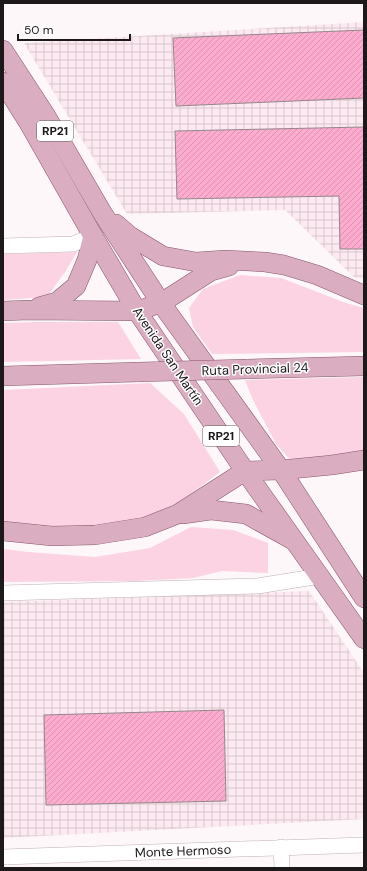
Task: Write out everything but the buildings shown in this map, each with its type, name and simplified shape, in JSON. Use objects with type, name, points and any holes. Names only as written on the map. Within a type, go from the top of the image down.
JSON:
[{"type":"main road","name":"Avenida San Martín","points":[[3,50],[46,116],[103,214],[161,303],[281,470],[364,598]]},
{"type":"main road","name":"Avenida San Martín","points":[[3,82],[30,125],[137,311],[245,471],[364,639]]},
{"type":"main road","points":[[103,214],[130,236],[163,256],[196,262],[225,260],[264,262],[284,265],[317,275],[364,295]]},
{"type":"main road","points":[[28,310],[57,302],[76,286],[87,260],[93,236]]},
{"type":"main road","points":[[3,311],[137,311],[161,303],[211,271],[230,265],[264,262]]},
{"type":"main road","name":"Ruta Provincial 24","points":[[3,376],[364,366]]},
{"type":"main road","points":[[3,531],[52,536],[95,535],[145,527],[178,514],[245,471],[332,466],[364,460]]},
{"type":"main road","points":[[178,514],[211,510],[246,514],[296,542]]},
{"type":"street","points":[[3,246],[73,244],[93,236]]},
{"type":"street","points":[[3,593],[258,586],[320,576]]},
{"type":"street","name":"Monte Hermoso","points":[[5,861],[364,845]]},
{"type":"street","points":[[281,848],[282,868]]},
{"type":"shaded area","points":[[364,22],[364,279],[354,277],[285,210],[127,214],[24,43]]},
{"type":"shaded area","points":[[77,252],[47,297],[3,300],[3,254]]},
{"type":"shaded area","points":[[240,275],[281,278],[346,303],[364,308],[364,352],[212,354],[193,327],[189,308],[203,289]]},
{"type":"shaded area","points":[[118,322],[141,359],[3,362],[3,323]]},
{"type":"shaded area","points":[[364,377],[364,451],[294,464],[276,444],[253,400],[245,380]]},
{"type":"shaded area","points":[[150,383],[184,414],[220,472],[176,505],[127,523],[63,527],[3,521],[3,390]]},
{"type":"shaded area","points":[[191,527],[233,530],[268,543],[268,573],[222,571],[193,578],[134,581],[3,582],[3,549],[95,557],[150,548]]},
{"type":"shaded area","points":[[309,591],[364,673],[364,819],[3,838],[3,602]]}]
